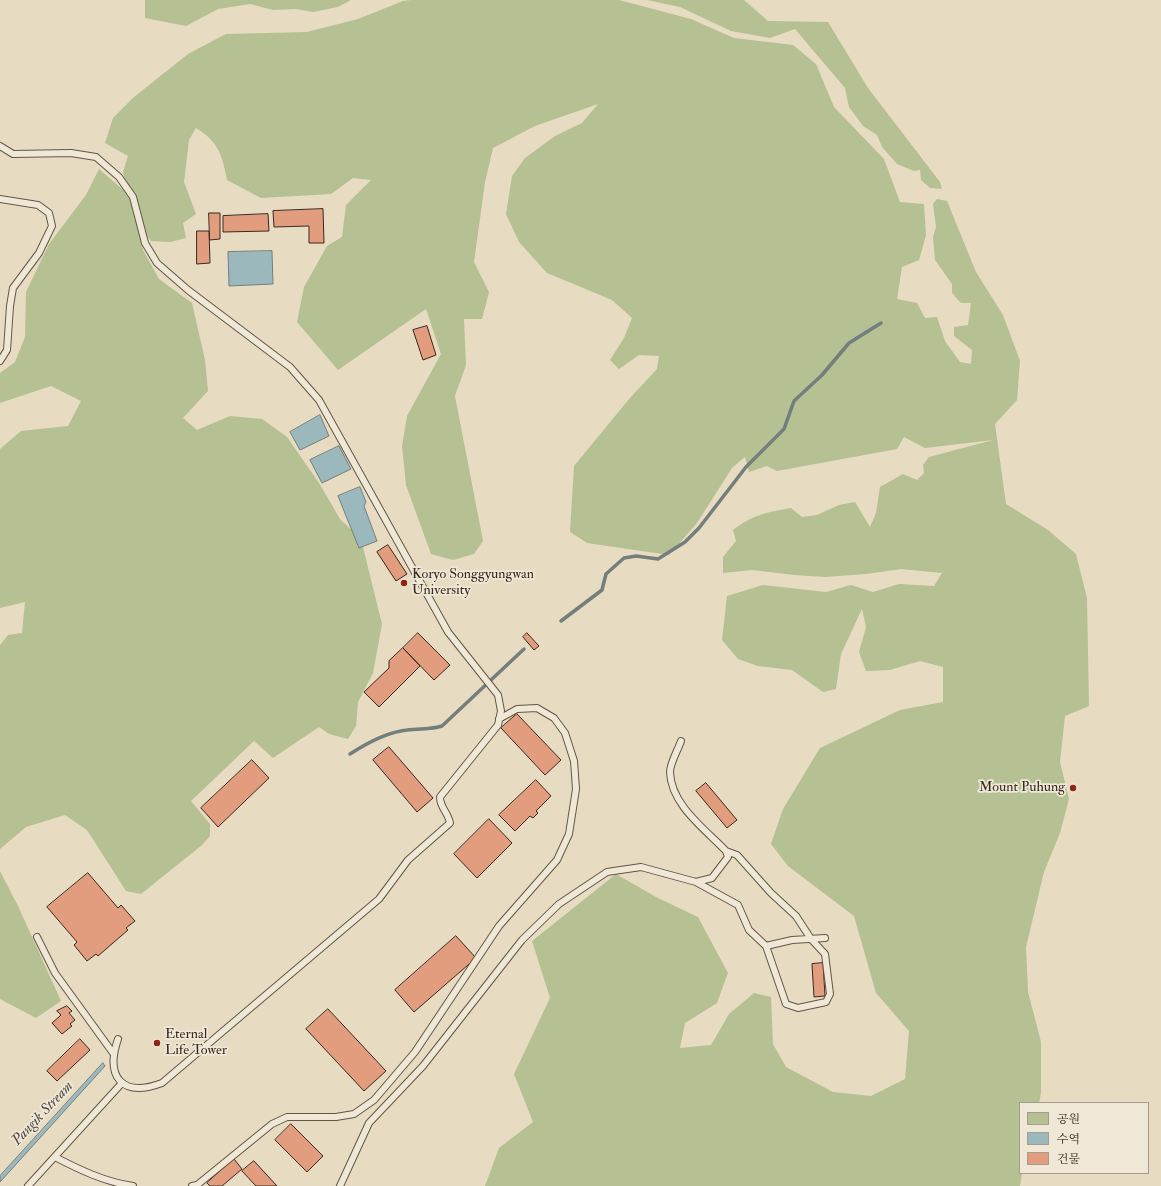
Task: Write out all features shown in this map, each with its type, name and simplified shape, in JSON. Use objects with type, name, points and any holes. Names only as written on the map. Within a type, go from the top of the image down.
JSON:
[{"type":"lane","points":[[0,146],[13,154],[71,153],[96,157],[119,177],[133,197],[145,243],[158,263],[188,290],[290,367],[319,400],[448,632],[498,695],[501,711],[498,724],[440,797],[440,804],[449,816],[450,823],[408,860],[378,899],[162,1083],[149,1088],[134,1089],[117,1078],[113,1065],[113,1053],[118,1039]]},
{"type":"lane","points":[[0,200],[38,205],[49,213],[52,226],[39,253],[13,288],[10,306],[7,350],[0,361]]},
{"type":"lane","points":[[192,1186],[197,1185],[272,1124],[287,1117],[336,1117],[354,1114],[374,1100],[416,1052],[499,926],[557,860],[569,834],[576,789],[574,761],[565,733],[554,718],[537,708],[517,709],[499,719]]},
{"type":"lane","points":[[340,1186],[369,1123],[423,1066],[522,940],[559,904],[607,872],[641,867],[696,882],[738,905],[748,930],[766,946],[786,1004],[798,1008],[826,1002],[830,994],[825,954],[811,939],[796,916],[771,893],[737,855],[726,851],[685,809],[674,791],[670,772],[681,741]]},
{"type":"lane","points":[[696,882],[712,878],[728,857],[726,851]]},
{"type":"lane","points":[[36,937],[54,973],[113,1053]]},
{"type":"lane","points":[[766,946],[792,940],[825,938]]},
{"type":"lane","points":[[28,1186],[122,1082]]},
{"type":"lane","points":[[55,1157],[84,1172],[115,1183],[133,1186]]},
{"type":"green space","points":[[145,0],[351,0],[338,7],[313,12],[296,9],[273,10],[250,4],[218,9],[186,26],[145,18]]},
{"type":"green space","points":[[619,0],[691,19],[734,38],[793,45],[816,64],[834,107],[884,159],[900,202],[924,204],[926,235],[919,260],[902,267],[897,299],[917,303],[925,318],[937,317],[945,341],[960,362],[971,364],[972,350],[954,336],[954,327],[968,325],[971,303],[961,303],[952,293],[952,284],[935,260],[933,237],[936,227],[933,204],[937,199],[947,201],[976,272],[1003,315],[1020,361],[1017,400],[995,424],[1006,504],[1048,530],[1076,554],[1087,598],[1089,706],[1065,716],[1060,762],[1069,799],[1060,833],[1044,872],[1026,947],[1028,992],[1041,1042],[1041,1093],[1039,1102],[1019,1102],[1019,1174],[1022,1174],[1020,1186],[485,1186],[499,1148],[533,1122],[514,1074],[550,998],[532,941],[616,874],[656,897],[698,917],[728,973],[717,1003],[685,1023],[680,1048],[711,1045],[729,1014],[754,993],[771,997],[773,1044],[786,1067],[833,1092],[871,1096],[905,1079],[909,1031],[876,993],[854,916],[788,866],[771,844],[783,809],[820,748],[900,710],[943,702],[943,667],[920,661],[890,670],[866,671],[859,652],[866,627],[862,609],[841,654],[836,689],[823,692],[792,670],[758,666],[738,659],[722,640],[727,596],[763,585],[826,592],[851,585],[873,592],[899,584],[934,586],[942,573],[901,569],[866,574],[825,577],[752,570],[723,573],[723,557],[736,541],[733,530],[760,515],[775,511],[791,508],[802,517],[817,515],[839,505],[855,502],[870,527],[876,513],[880,487],[903,474],[917,480],[924,473],[923,465],[929,457],[993,440],[925,448],[904,437],[897,449],[777,471],[767,466],[749,472],[745,457],[732,468],[697,523],[669,555],[587,543],[570,532],[574,466],[630,398],[657,369],[659,356],[639,355],[619,369],[610,360],[624,338],[632,318],[612,300],[547,273],[519,242],[506,214],[512,176],[525,158],[555,136],[582,123],[598,104],[535,126],[493,148],[485,182],[474,262],[489,292],[482,319],[464,319],[466,365],[455,396],[483,541],[474,554],[453,560],[431,554],[406,485],[402,446],[407,416],[441,354],[426,309],[338,370],[297,322],[304,287],[327,246],[342,237],[346,205],[371,180],[353,178],[331,194],[261,198],[227,180],[221,156],[215,144],[204,133],[196,128],[189,140],[184,182],[196,214],[183,223],[186,238],[170,242],[151,241],[138,225],[143,250],[159,279],[192,303],[205,360],[208,391],[183,418],[197,430],[230,416],[262,419],[287,437],[319,483],[340,519],[361,539],[382,624],[373,673],[358,702],[356,726],[348,739],[329,734],[319,727],[273,758],[254,741],[191,801],[210,824],[210,836],[202,845],[141,894],[126,891],[87,830],[65,815],[26,827],[0,849],[0,645],[8,635],[22,633],[25,602],[0,608],[0,449],[21,431],[68,426],[81,401],[51,386],[0,403],[0,373],[15,362],[25,337],[26,292],[49,244],[86,195],[99,169],[128,194],[123,172],[128,156],[105,143],[113,118],[134,97],[188,54],[226,34],[307,32],[358,19],[403,1]]},
{"type":"green space","points":[[647,0],[744,0],[768,21],[828,22],[868,88],[940,182],[942,189],[930,188],[921,180],[920,170],[914,171],[897,164],[882,147],[877,135],[863,126],[849,107],[845,88],[795,29],[770,38],[731,31],[680,7]]},
{"type":"green space","points":[[0,871],[18,906],[61,1001],[36,1018],[0,999]]},
{"type":"water","points":[[272,251],[273,284],[229,286],[228,252]]},
{"type":"water","points":[[320,415],[329,436],[300,450],[290,432]]},
{"type":"water","points":[[339,446],[351,469],[322,483],[310,460]]},
{"type":"water","points":[[360,487],[366,502],[364,506],[377,541],[359,548],[338,496]]},
{"type":"water","points":[[103,1063],[105,1066],[0,1182],[0,1176]]},
{"type":"building","points":[[323,209],[324,243],[309,243],[309,226],[274,227],[273,211]]},
{"type":"building","points":[[209,213],[220,213],[220,239],[210,240]]},
{"type":"building","points":[[268,214],[269,231],[223,232],[223,216]]},
{"type":"building","points":[[197,231],[209,231],[210,263],[197,264]]},
{"type":"building","points":[[427,326],[436,355],[423,360],[413,330]]},
{"type":"building","points":[[388,545],[407,574],[396,581],[377,552]]},
{"type":"building","points":[[418,633],[450,665],[434,680],[403,648]]},
{"type":"building","points":[[527,633],[539,646],[534,650],[523,637]]},
{"type":"building","points":[[403,648],[420,666],[379,707],[364,692],[389,668],[389,661]]},
{"type":"building","points":[[517,714],[561,760],[545,775],[501,728]]},
{"type":"building","points":[[389,747],[433,798],[417,812],[373,760]]},
{"type":"building","points":[[252,760],[269,778],[218,827],[201,808]]},
{"type":"building","points":[[536,780],[551,796],[536,811],[538,813],[533,818],[530,816],[515,831],[499,815]]},
{"type":"building","points":[[706,783],[737,820],[727,828],[696,791]]},
{"type":"building","points":[[489,819],[512,843],[477,878],[454,854]]},
{"type":"building","points":[[88,873],[118,908],[121,905],[135,921],[126,928],[128,930],[98,956],[96,954],[87,961],[74,945],[77,942],[47,907]]},
{"type":"building","points":[[456,936],[476,958],[414,1012],[395,990]]},
{"type":"building","points":[[823,963],[825,996],[814,997],[812,964]]},
{"type":"building","points":[[67,1006],[72,1011],[69,1013],[75,1020],[70,1024],[72,1026],[62,1034],[52,1023],[61,1015],[57,1011]]},
{"type":"building","points":[[328,1009],[386,1071],[364,1091],[306,1029]]},
{"type":"building","points":[[80,1039],[90,1050],[57,1081],[47,1071]]},
{"type":"building","points":[[291,1124],[323,1156],[307,1172],[275,1140]]},
{"type":"building","points":[[234,1159],[242,1169],[222,1186],[210,1186],[207,1183]]},
{"type":"building","points":[[254,1161],[277,1186],[256,1186],[242,1171]]},
{"type":"waterway","points":[[561,621],[602,590],[606,574],[624,558],[636,556],[658,559],[685,542],[699,528],[746,467],[784,429],[794,401],[822,375],[849,343],[881,323]]},
{"type":"waterway","points":[[350,754],[370,742],[392,733],[442,726],[524,649]]},
{"type":"place","name":"Koryo Songgyungwan University","points":[[404,583]]},
{"type":"place","name":"Mount Puhung","points":[[1073,788]]},
{"type":"place","name":"Eternal Life Tower","points":[[157,1043]]},
{"type":"water label","name":"Pangik Stream","points":[[43,1114]]}]
